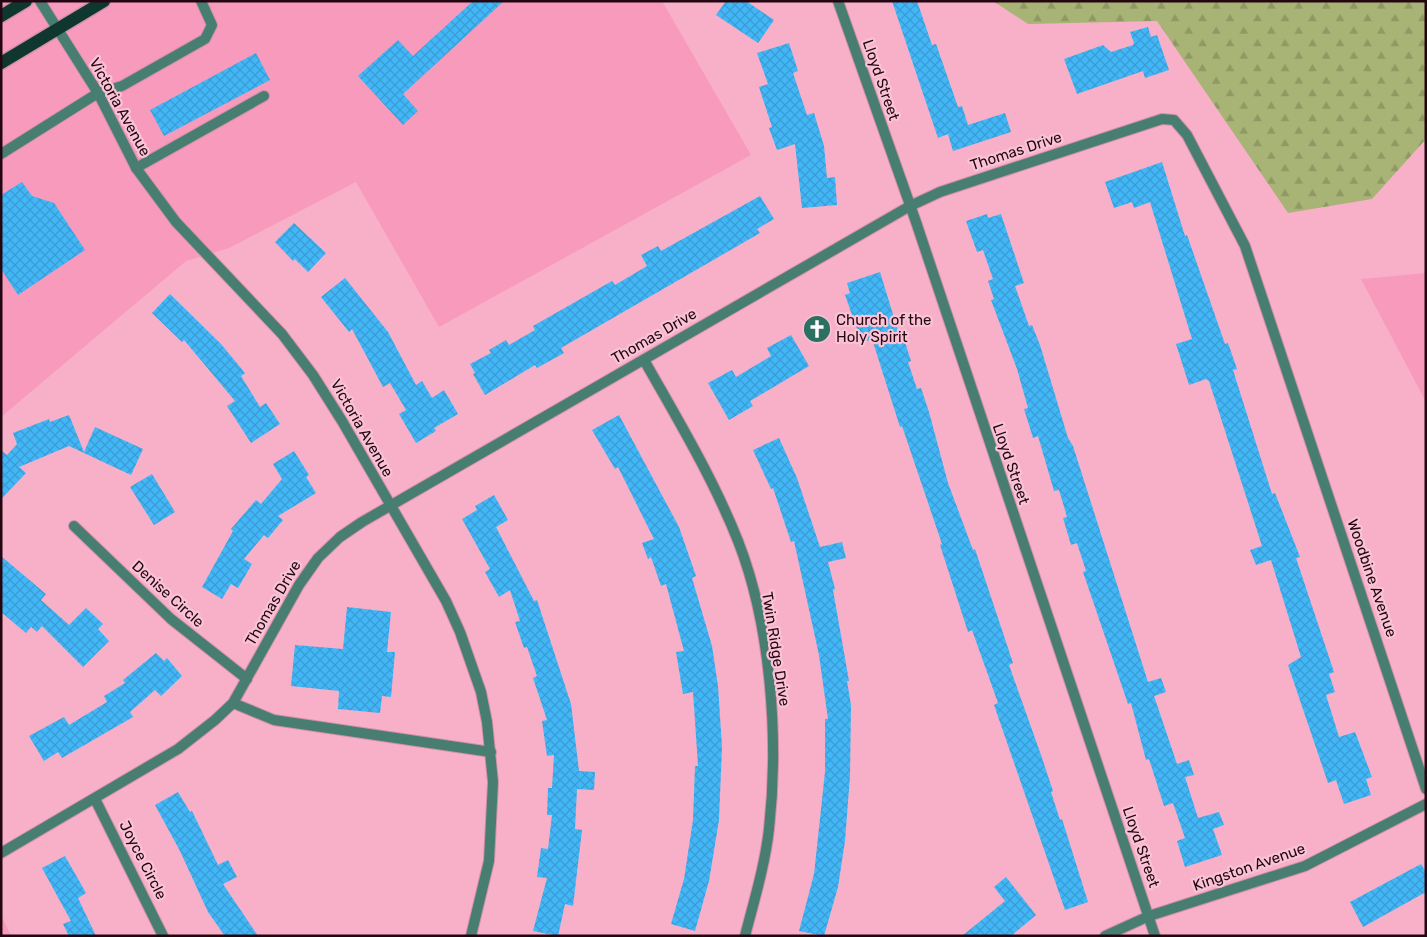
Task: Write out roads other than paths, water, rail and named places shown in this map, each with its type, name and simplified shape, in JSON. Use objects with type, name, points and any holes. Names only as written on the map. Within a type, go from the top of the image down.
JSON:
[{"type":"main road","points":[[1,16],[26,1]]},
{"type":"main road","points":[[1,63],[104,1]]},
{"type":"street","name":"Victoria Avenue","points":[[40,1],[98,94],[136,168],[176,222],[276,327],[313,375],[342,420],[446,600],[460,632],[481,692],[491,752],[493,782],[489,861],[471,936]]},
{"type":"street","points":[[1,154],[98,94],[122,86],[205,39],[212,25],[201,1]]},
{"type":"street","name":"Lloyd Street","points":[[838,1],[910,206],[1156,936]]},
{"type":"street","points":[[136,168],[264,96]]},
{"type":"street","name":"Thomas Drive","points":[[1,853],[178,750],[233,703],[299,585],[318,558],[340,537],[390,506],[910,206],[940,192],[1140,125],[1162,119],[1174,120],[1187,135],[1245,246],[1288,378]]},
{"type":"street","name":"Twin Ridge Drive","points":[[644,360],[714,488],[739,542],[757,606],[770,686],[774,758],[769,830],[757,892],[745,936]]},
{"type":"street","name":"Woodbine Avenue","points":[[1288,378],[1426,789]]},
{"type":"street","name":"Denise Circle","points":[[74,526],[165,614],[247,680]]},
{"type":"street","points":[[233,703],[274,720],[491,752]]},
{"type":"street","name":"Joyce Circle","points":[[95,799],[163,936]]},
{"type":"street","name":"Kingston Avenue","points":[[1105,936],[1149,916],[1305,866],[1426,804]]},
{"type":"place","name":"Church of the Holy Spirit","points":[[817,329]]}]
